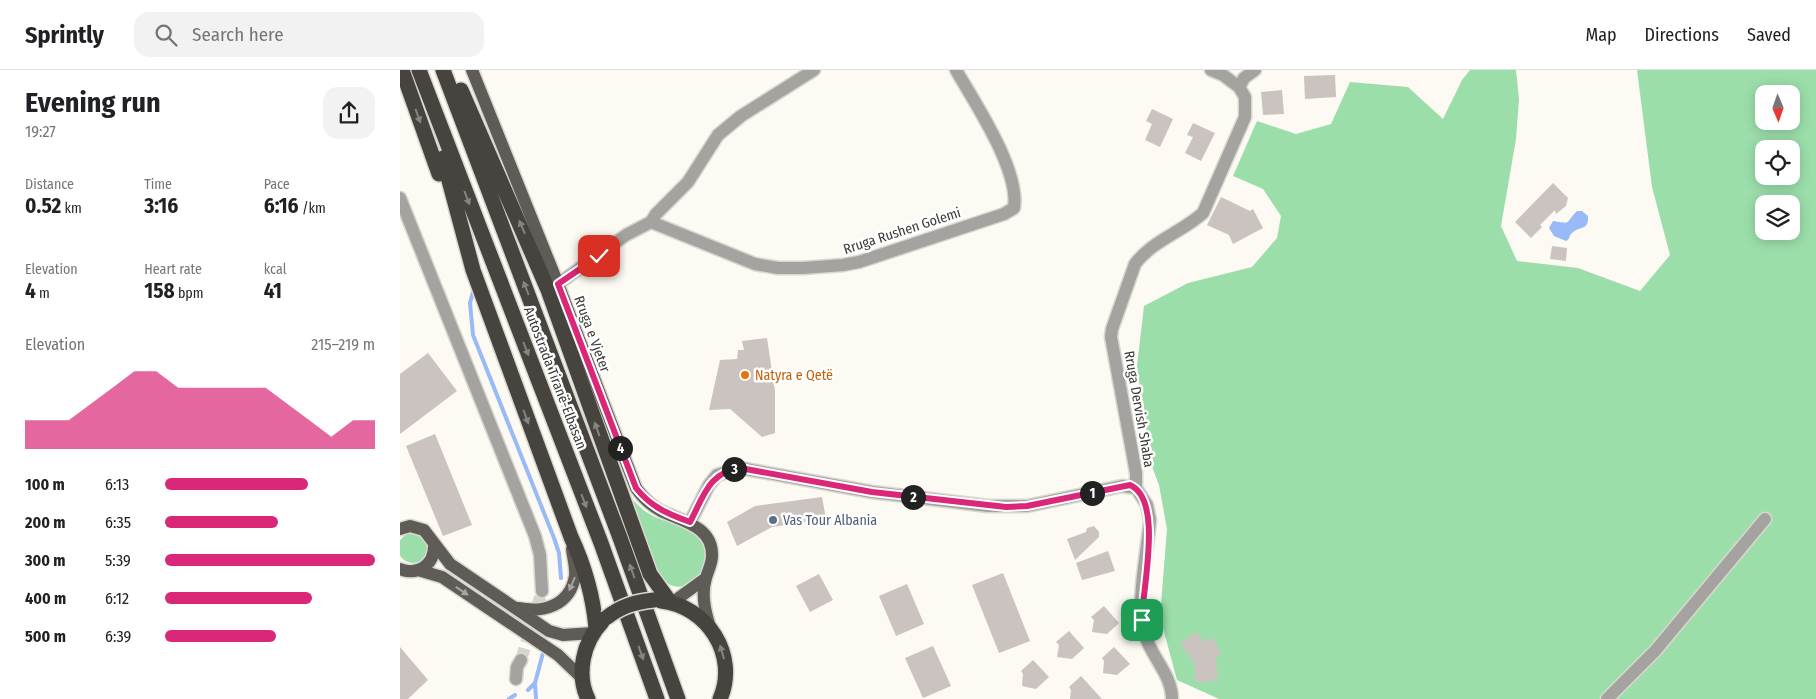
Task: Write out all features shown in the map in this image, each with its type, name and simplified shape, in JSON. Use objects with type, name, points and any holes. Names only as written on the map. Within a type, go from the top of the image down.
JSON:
[{"type":"highway","points":[[402,70],[571,537],[583,562],[592,593],[598,626]]},
{"type":"highway","points":[[419,70],[473,270]]},
{"type":"highway","name":"Autostrada Tiranë-Elbasan","points":[[419,70],[601,543],[657,699]]},
{"type":"highway","name":"Autostrada Tiranë-Elbasan","points":[[443,70],[619,535],[678,699]]},
{"type":"highway","points":[[452,70],[548,290],[650,574],[671,602]]},
{"type":"highway","points":[[585,692],[585,652],[598,626],[617,610],[635,602],[654,600],[671,602],[690,610],[710,627],[722,648],[725,663],[725,678],[720,699]]},
{"type":"main road","name":"Rruga e Vjeter","points":[[472,70],[558,284],[636,488],[646,501],[690,522],[703,533],[711,546],[712,556],[706,578],[704,604],[710,627]]},
{"type":"main road","points":[[403,525],[424,530],[430,536],[434,546],[450,564],[549,631],[563,635],[598,626]]},
{"type":"main road","points":[[513,607],[533,611],[547,609],[564,598],[572,587],[575,575],[571,537]]},
{"type":"main road","points":[[418,570],[430,561],[434,546]]},
{"type":"main road","points":[[400,569],[408,571],[418,570],[442,577],[558,655],[585,692]]},
{"type":"main road","points":[[671,602],[706,578]]},
{"type":"street","points":[[558,284],[569,278],[626,235],[651,222],[656,214],[688,182],[718,135],[741,116],[814,70]]},
{"type":"street","name":"Rruga Rushen Golemi","points":[[651,222],[755,264],[778,268],[803,268],[859,262],[1004,214],[1014,208],[1014,187],[996,140],[956,70]]},
{"type":"street","points":[[1211,70],[1223,74],[1239,87],[1244,78],[1255,70]]},
{"type":"street","name":"Rruga Dervish Shaba","points":[[690,522],[709,485],[717,475],[728,470],[740,468],[872,492],[997,507],[1027,506],[1122,486],[1136,488],[1136,473],[1111,338],[1114,319],[1135,264],[1142,255],[1191,224],[1203,213],[1245,117],[1245,96],[1239,87]]},
{"type":"street","points":[[400,198],[535,536],[540,555],[542,591]]},
{"type":"street","points":[[1136,488],[1146,505],[1150,520],[1142,620],[1149,647],[1170,686],[1172,699]]},
{"type":"street","points":[[1607,699],[1655,651],[1765,518]]},
{"type":"street","points":[[516,679],[517,667],[521,660]]},
{"type":"green space","points":[[1470,70],[1516,70],[1519,99],[1516,139],[1501,226],[1517,261],[1578,268],[1640,291],[1670,255],[1652,187],[1637,70],[1816,70],[1816,699],[1219,699],[1177,680],[1160,617],[1167,529],[1159,485],[1149,459],[1137,366],[1144,306],[1188,283],[1252,267],[1277,238],[1281,216],[1263,189],[1233,176],[1257,121],[1296,134],[1331,124],[1350,82],[1408,87],[1443,119],[1462,80]]},
{"type":"green space","points":[[627,493],[649,514],[693,533],[703,543],[706,552],[705,562],[701,572],[694,580],[686,585],[677,587],[667,583],[658,574]]},
{"type":"green space","points":[[407,534],[419,534],[427,542],[427,554],[419,562],[407,562],[400,556],[400,540]]},
{"type":"water","points":[[1577,211],[1582,211],[1588,216],[1586,226],[1573,232],[1566,241],[1554,236],[1549,228],[1553,221],[1568,222]]},
{"type":"building","points":[[1335,75],[1336,97],[1305,99],[1304,76]]},
{"type":"building","points":[[1282,90],[1284,114],[1263,115],[1261,92]]},
{"type":"building","points":[[1152,109],[1173,119],[1160,147],[1145,140],[1152,124],[1146,121]]},
{"type":"building","points":[[1193,123],[1215,133],[1201,161],[1185,153],[1193,137],[1187,135]]},
{"type":"building","points":[[1553,183],[1568,198],[1566,206],[1556,214],[1555,210],[1540,225],[1542,227],[1531,238],[1515,222]]},
{"type":"building","points":[[1221,197],[1250,211],[1253,209],[1263,228],[1233,244],[1229,235],[1207,225]]},
{"type":"building","points":[[1552,246],[1567,248],[1566,261],[1550,259]]},
{"type":"building","name":"Natyra e Qetë","points":[[767,338],[775,391],[775,433],[762,437],[730,409],[709,410],[720,360],[737,359],[738,350],[744,350],[742,341]]},
{"type":"building","points":[[428,353],[457,391],[400,434],[400,374]]},
{"type":"building","points":[[435,434],[472,525],[443,536],[406,446]]},
{"type":"building","name":"Vas Tour Albania","points":[[822,497],[826,519],[772,527],[737,546],[727,522],[755,506]]},
{"type":"building","points":[[1094,526],[1099,532],[1099,537],[1075,560],[1067,539],[1086,532],[1087,528]]},
{"type":"building","points":[[1108,551],[1115,571],[1082,580],[1076,563]]},
{"type":"building","points":[[1003,573],[1030,641],[999,653],[972,585]]},
{"type":"building","points":[[819,574],[833,600],[810,612],[796,586]]},
{"type":"building","points":[[907,584],[924,624],[896,636],[879,596]]},
{"type":"building","points":[[1104,606],[1119,623],[1107,634],[1092,632],[1094,620],[1091,617]]},
{"type":"building","points":[[1069,631],[1084,648],[1072,659],[1057,657],[1059,645],[1056,642]]},
{"type":"building","points":[[1196,632],[1204,642],[1211,637],[1222,653],[1216,657],[1218,680],[1196,683],[1194,663],[1180,643]]},
{"type":"building","points":[[933,646],[951,686],[923,698],[905,658]]},
{"type":"building","points":[[400,647],[428,680],[408,699],[400,699]]},
{"type":"building","points":[[1114,647],[1130,664],[1117,675],[1103,673],[1104,661],[1102,658]]},
{"type":"building","points":[[1033,660],[1049,677],[1036,689],[1022,686],[1023,674],[1021,671]]},
{"type":"building","points":[[1081,676],[1102,699],[1070,699],[1071,690],[1069,687]]},
{"type":"waterway","points":[[473,292],[470,303],[473,335],[554,538],[559,553],[561,578]]},
{"type":"waterway","points":[[536,699],[535,683],[543,653]]},
{"type":"waterway","points":[[528,690],[535,683]]},
{"type":"waterway","points":[[509,699],[515,695]]},
{"type":"tunnel","points":[[521,660],[542,591]]},
{"type":"place","name":"Natyra e Qetë","points":[[745,375]]},
{"type":"place","name":"Vas Tour Albania","points":[[773,520]]},
{"type":"route","points":[[599,256],[558,284],[585,359],[636,488],[646,501],[662,511],[690,522],[709,485],[717,475],[728,470],[740,468],[872,492],[1006,507],[1027,506],[1130,485],[1136,488],[1142,495],[1150,520],[1142,620]]}]
